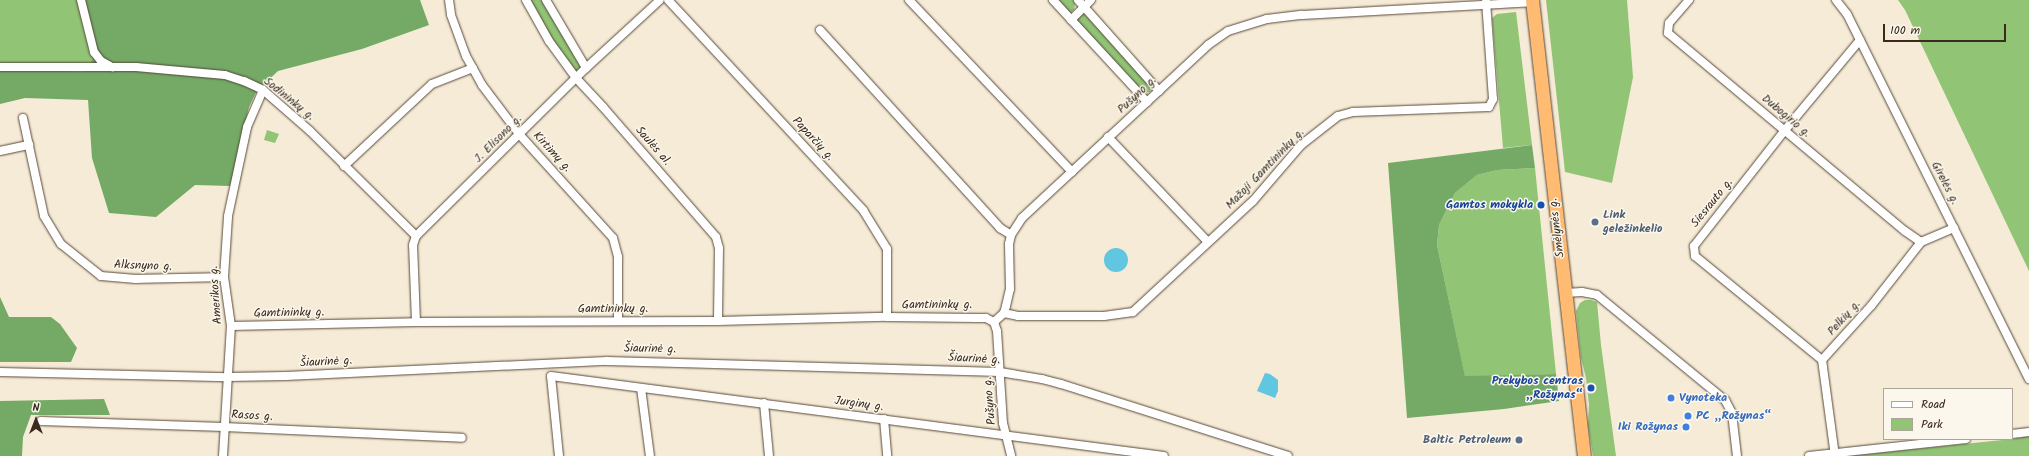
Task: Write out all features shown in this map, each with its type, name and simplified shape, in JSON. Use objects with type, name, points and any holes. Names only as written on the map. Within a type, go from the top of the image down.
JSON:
[{"type":"highway","name":"Smėlynės g.","points":[[1532,1],[1584,456]]},
{"type":"street","points":[[81,0],[94,52],[101,61],[113,68]]},
{"type":"street","name":"Kirtimų g.","points":[[449,0],[451,15],[466,56],[482,85],[519,134],[613,238],[618,257],[618,321]]},
{"type":"street","name":"Saulės al.","points":[[526,0],[549,41],[576,78],[613,118],[716,237],[719,248],[718,321]]},
{"type":"street","points":[[546,0],[586,68]]},
{"type":"street","name":"J. Elisono g.","points":[[416,236],[586,68],[660,0]]},
{"type":"street","name":"Paparčių g.","points":[[668,0],[863,210],[887,249],[887,317]]},
{"type":"street","points":[[909,0],[1072,172]]},
{"type":"street","points":[[1053,0],[1147,102]]},
{"type":"street","points":[[1078,0],[1158,91]]},
{"type":"street","points":[[1071,20],[1092,0]]},
{"type":"street","name":"Dubogirio g.","points":[[1690,0],[1669,23],[1668,33],[1905,231],[1921,242]]},
{"type":"street","name":"Girelės g.","points":[[1836,0],[1847,14],[2029,379]]},
{"type":"street","name":"Pušyno g.","points":[[1004,313],[1010,289],[1009,244],[1011,235],[1022,218],[1208,44],[1228,31],[1252,22],[1302,15],[1532,1]]},
{"type":"street","name":"Mažoji Gamtininkų g.","points":[[1004,313],[1018,316],[1104,316],[1133,312],[1253,201],[1301,145],[1338,116],[1354,112],[1489,107],[1493,99],[1486,3]]},
{"type":"street","points":[[820,30],[1000,228],[1011,235]]},
{"type":"street","name":"Siesrauto g.","points":[[1822,360],[1695,256],[1694,252],[1697,241],[1785,130],[1860,40]]},
{"type":"street","name":"Sodininkų g.","points":[[0,68],[136,68],[225,76],[244,81],[263,90],[310,131],[416,236]]},
{"type":"street","points":[[344,166],[432,84],[473,68]]},
{"type":"street","name":"Amerikos g.","points":[[222,456],[231,326],[224,277],[228,216],[247,127],[263,90]]},
{"type":"street","name":"Alksnyno g.","points":[[23,118],[44,216],[61,244],[101,276],[142,279],[224,277]]},
{"type":"street","points":[[1108,137],[1208,242]]},
{"type":"street","points":[[0,151],[29,145]]},
{"type":"street","name":"Pelkių g.","points":[[1822,360],[1871,306],[1921,242],[1954,228]]},
{"type":"street","points":[[416,236],[413,245],[416,322]]},
{"type":"street","points":[[1565,294],[1582,292],[1597,295],[1725,400],[1732,413],[1737,456]]},
{"type":"street","points":[[994,322],[1004,313]]},
{"type":"street","name":"Gamtininkų g.","points":[[231,326],[416,322],[718,321],[887,317],[986,318],[994,322]]},
{"type":"street","name":"Pušyno g.","points":[[994,322],[997,331],[1003,423],[1011,456]]},
{"type":"street","points":[[1822,360],[1835,455]]},
{"type":"street","name":"Šiaurinė g.","points":[[0,372],[294,376],[608,361],[851,366],[1000,372],[1042,379],[1061,384],[1288,456]]},
{"type":"street","name":"Jurginų g.","points":[[559,456],[551,376],[1164,456]]},
{"type":"street","points":[[641,388],[650,456]]},
{"type":"street","points":[[764,403],[769,456]]},
{"type":"street","points":[[884,419],[887,456]]},
{"type":"street","name":"Rasos g.","points":[[41,421],[224,427],[462,438]]},
{"type":"street","points":[[2013,434],[2029,432]]},
{"type":"street","points":[[1809,456],[1835,455],[1958,440]]},
{"type":"green space","points":[[0,0],[85,0],[97,52],[85,73],[0,69]]},
{"type":"green space","points":[[85,0],[420,0],[429,25],[362,49],[278,71],[256,92],[249,107],[230,186],[195,185],[156,217],[109,213],[92,158],[88,100],[25,98],[0,104],[0,69],[85,72],[97,52]]},
{"type":"green space","points":[[529,0],[543,0],[582,68],[577,73],[551,40]]},
{"type":"green space","points":[[1055,0],[1073,0],[1075,4],[1074,10],[1069,13]]},
{"type":"green space","points":[[1546,0],[1627,0],[1633,77],[1612,183],[1565,172]]},
{"type":"green space","points":[[1898,0],[2029,0],[2029,271],[1905,10]]},
{"type":"green space","points":[[1516,12],[1532,145],[1503,148],[1492,18],[1497,14]]},
{"type":"green space","points":[[1083,14],[1086,15],[1151,87],[1150,92],[1143,93],[1077,25],[1077,18]]},
{"type":"green space","points":[[267,130],[279,134],[275,143],[264,140]]},
{"type":"green space","points":[[1532,145],[1535,168],[1497,170],[1477,175],[1455,193],[1439,225],[1437,245],[1465,376],[1556,374],[1559,401],[1504,409],[1407,418],[1388,163]]},
{"type":"green space","points":[[1535,168],[1556,374],[1465,377],[1437,245],[1439,225],[1455,193],[1477,175],[1497,170]]},
{"type":"green space","points":[[0,297],[9,317],[51,317],[60,324],[77,348],[71,362],[0,362]]},
{"type":"green space","points":[[1585,300],[1597,302],[1601,345],[1616,456],[1593,456],[1588,425],[1589,405],[1586,378],[1581,358],[1576,311],[1580,303]]},
{"type":"green space","points":[[104,399],[110,415],[31,415],[23,437],[22,456],[0,456],[0,401]]},
{"type":"green space","points":[[2029,436],[2029,456],[1848,456],[2013,440]]},
{"type":"water","points":[[1116,248],[1125,251],[1128,260],[1125,269],[1116,272],[1107,269],[1104,260],[1107,251]]},
{"type":"water","points":[[1265,373],[1270,374],[1278,380],[1278,391],[1275,398],[1257,391]]},
{"type":"place","name":"Gamtos mokykla","points":[[1541,205]]},
{"type":"place","name":"Link geležinkelio","points":[[1595,222]]},
{"type":"place","name":"Prekybos centras „Rožynas“","points":[[1591,388]]},
{"type":"place","name":"Vynoteka","points":[[1671,398]]},
{"type":"place","name":"PC „Rožynas“","points":[[1688,416]]},
{"type":"place","name":"Iki Rožynas","points":[[1686,427]]},
{"type":"place","name":"Baltic Petroleum","points":[[1519,440]]}]
